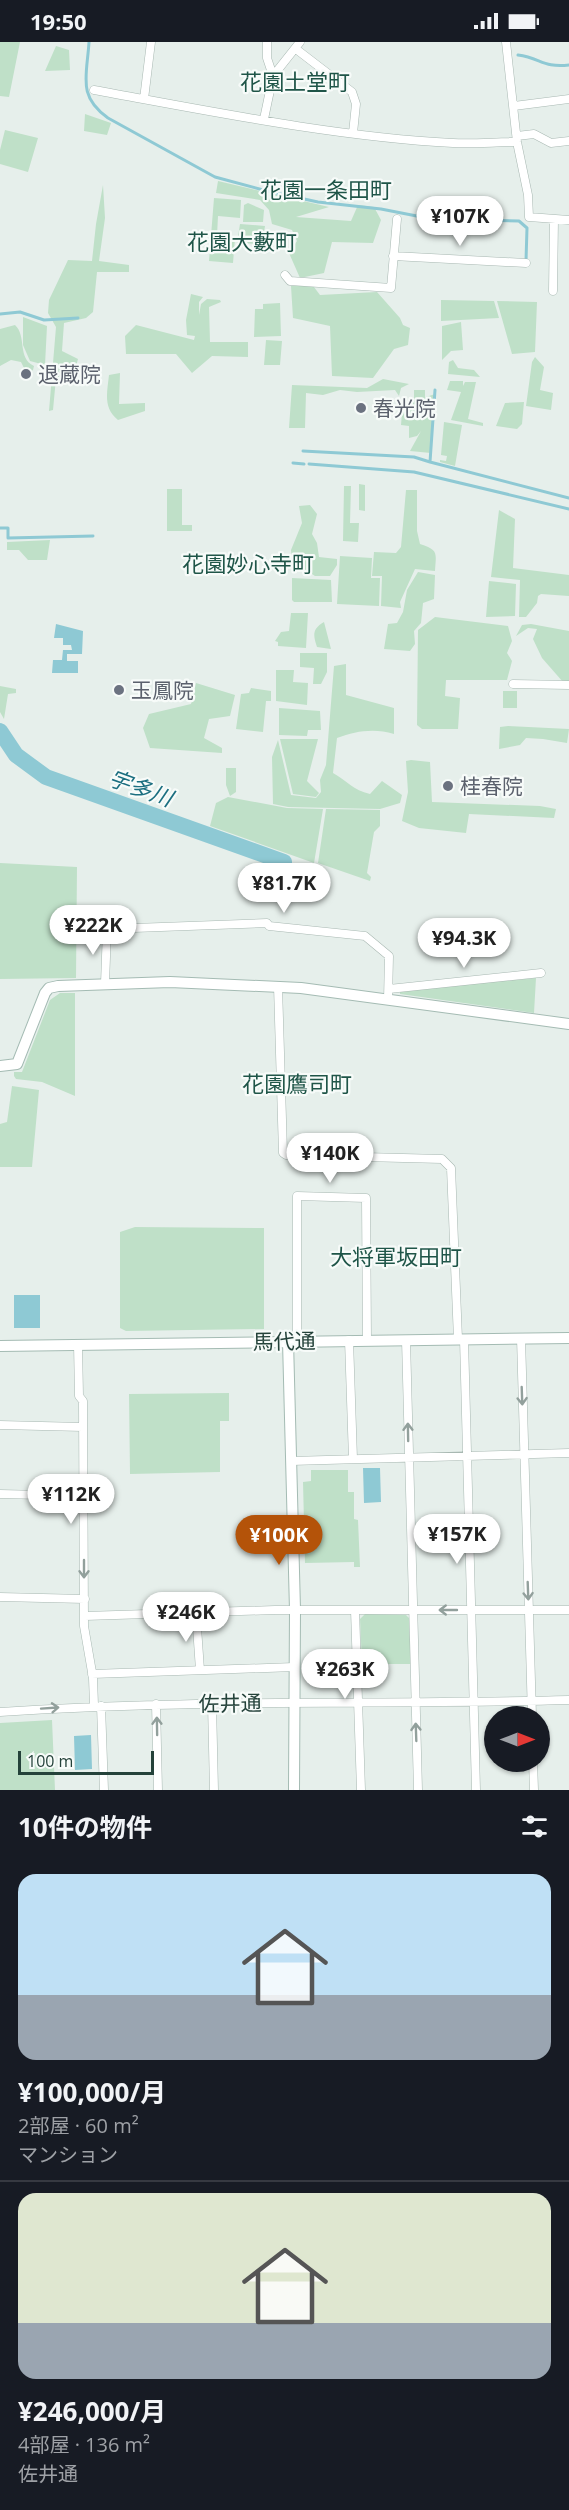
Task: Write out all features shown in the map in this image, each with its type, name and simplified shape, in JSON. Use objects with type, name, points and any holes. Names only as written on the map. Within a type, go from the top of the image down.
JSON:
[{"type":"street","points":[[144,99],[151,42]]},
{"type":"street","points":[[267,42],[267,58],[273,76]]},
{"type":"street","points":[[506,42],[517,139],[528,195],[529,218],[569,220]]},
{"type":"street","points":[[264,119],[273,76],[298,45],[352,92],[356,104],[353,133]]},
{"type":"street","points":[[94,90],[353,133],[446,142],[517,139],[534,134],[550,143],[569,141]]},
{"type":"street","points":[[514,106],[569,99]]},
{"type":"street","points":[[285,275],[290,281],[391,288],[396,219]]},
{"type":"street","points":[[553,291],[554,219]]},
{"type":"street","points":[[393,256],[526,263]]},
{"type":"street","points":[[513,684],[569,685]]},
{"type":"street","points":[[105,984],[107,929],[267,923],[268,926],[365,936],[389,956],[389,994]]},
{"type":"street","points":[[389,994],[541,973]]},
{"type":"street","points":[[0,1066],[17,1064],[47,990],[58,986],[170,982],[278,986],[389,994],[569,1024]]},
{"type":"street","points":[[278,986],[283,1153],[372,1159],[442,1159],[451,1168],[467,1456],[476,1790]]},
{"type":"street","points":[[294,1790],[291,1461],[297,1196],[366,1198],[367,1340]]},
{"type":"street","points":[[521,1338],[531,1706]]},
{"type":"street","name":"馬代通","points":[[0,1346],[569,1338]]},
{"type":"street","points":[[349,1340],[353,1459]]},
{"type":"street","points":[[406,1340],[418,1790]]},
{"type":"street","points":[[78,1344],[79,1396],[83,1401],[84,1626],[97,1706],[104,1790]]},
{"type":"street","points":[[0,1425],[82,1426]]},
{"type":"street","points":[[291,1461],[569,1453]]},
{"type":"street","points":[[0,1494],[84,1496]]},
{"type":"street","points":[[0,1598],[85,1599]]},
{"type":"street","points":[[85,1616],[294,1610],[569,1610]]},
{"type":"street","points":[[356,1610],[361,1790]]},
{"type":"street","points":[[196,1613],[200,1670]]},
{"type":"street","points":[[92,1674],[294,1667]]},
{"type":"street","name":"佐井通","points":[[0,1712],[156,1704],[569,1700]]},
{"type":"street","points":[[156,1704],[158,1790]]},
{"type":"street","points":[[212,1704],[214,1790]]},
{"type":"street","points":[[533,1772],[534,1790]]},
{"type":"green space","points":[[0,42],[20,42],[9,97],[0,96]]},
{"type":"green space","points":[[56,46],[69,50],[70,70],[45,71]]},
{"type":"green space","points":[[85,114],[111,123],[107,135],[84,131]]},
{"type":"green space","points":[[5,130],[38,138],[28,172],[0,164],[0,150]]},
{"type":"green space","points":[[218,181],[329,207],[296,217],[351,221],[358,205],[374,207],[381,220],[373,243],[332,242],[324,273],[300,278],[289,253],[297,241],[292,230],[272,224],[269,210],[260,200],[216,193]]},
{"type":"green space","points":[[103,185],[105,218],[99,261],[129,265],[129,272],[97,272],[93,312],[86,318],[64,323],[62,351],[78,359],[73,377],[56,378],[53,410],[49,411],[56,327],[48,313],[49,300],[68,260],[92,261]]},
{"type":"green space","points":[[214,198],[241,200],[240,218],[218,216],[217,236],[235,238],[233,263],[209,261]]},
{"type":"green space","points":[[248,203],[264,210],[263,222],[243,222],[244,205]]},
{"type":"green space","points":[[240,224],[265,226],[262,244],[237,243]]},
{"type":"green space","points":[[311,283],[320,295],[377,292],[400,318],[403,325],[410,328],[408,345],[394,349],[373,378],[332,376],[330,326],[293,318],[291,286]]},
{"type":"green space","points":[[191,294],[203,297],[199,302],[199,315],[201,304],[207,299],[221,302],[209,307],[210,342],[248,342],[248,357],[212,356],[192,373],[176,354],[126,354],[125,336],[136,325],[194,340],[195,336],[187,335],[186,320]]},
{"type":"green space","points":[[441,300],[494,301],[499,318],[441,321]]},
{"type":"green space","points":[[497,301],[537,302],[535,352],[512,354]]},
{"type":"green space","points":[[280,303],[281,336],[254,337],[255,309],[263,309],[263,304]]},
{"type":"green space","points":[[23,317],[47,326],[45,365],[30,361],[23,345]]},
{"type":"green space","points":[[461,322],[463,350],[451,351],[442,360],[442,326]]},
{"type":"green space","points":[[15,325],[21,335],[26,358],[34,366],[33,370],[27,374],[21,362],[11,360],[0,366],[0,329]]},
{"type":"green space","points":[[266,340],[282,341],[280,365],[264,365]]},
{"type":"green space","points":[[535,357],[544,367],[540,390],[553,393],[551,410],[526,406],[532,362]]},
{"type":"green space","points":[[453,360],[458,368],[474,370],[480,377],[448,374],[449,362]]},
{"type":"green space","points":[[120,373],[119,404],[145,403],[145,411],[118,420],[110,410],[107,394],[109,375]]},
{"type":"green space","points":[[383,379],[409,384],[401,388],[399,396],[395,390],[357,392],[340,390],[323,395],[306,393],[305,428],[289,428],[292,385],[367,388]]},
{"type":"green space","points":[[450,381],[463,381],[463,386],[465,382],[476,382],[468,419],[483,423],[483,426],[451,420],[461,392],[447,390]]},
{"type":"green space","points":[[414,390],[425,390],[425,401],[426,397],[435,394],[431,453],[410,451],[421,431],[417,436],[409,438],[409,426],[401,425],[403,401],[414,401]]},
{"type":"green space","points":[[524,402],[522,424],[517,429],[496,426],[505,403]]},
{"type":"green space","points":[[444,422],[462,425],[455,466],[440,462],[440,460],[446,461],[447,456],[441,455]]},
{"type":"green space","points":[[359,484],[365,485],[365,511],[359,510]]},
{"type":"green space","points":[[344,486],[351,486],[350,523],[359,523],[358,542],[343,541]]},
{"type":"green space","points":[[167,489],[182,489],[182,525],[192,525],[192,531],[167,531]]},
{"type":"green space","points":[[406,490],[417,490],[417,531],[420,544],[435,553],[435,571],[415,569],[400,602],[401,608],[381,606],[382,576],[372,576],[374,552],[396,553],[401,547]]},
{"type":"green space","points":[[310,505],[317,514],[312,534],[317,543],[319,557],[337,559],[337,565],[330,576],[315,576],[292,561],[291,550],[302,523],[299,506]]},
{"type":"green space","points":[[499,510],[515,519],[513,568],[569,575],[569,596],[541,594],[526,617],[519,617],[520,580],[491,577]]},
{"type":"green space","points":[[50,540],[47,560],[28,560],[19,550],[7,550],[7,542]]},
{"type":"green space","points":[[340,556],[372,558],[371,578],[380,578],[379,606],[337,604]]},
{"type":"green space","points":[[418,572],[435,575],[434,599],[423,603],[421,623],[414,631],[415,644],[410,651],[384,649],[388,624],[397,623],[403,612],[407,590]]},
{"type":"green space","points":[[292,578],[331,580],[332,602],[294,602],[292,600]]},
{"type":"green space","points":[[489,581],[516,584],[515,616],[486,617]]},
{"type":"green space","points":[[291,613],[308,613],[306,648],[278,646],[278,642],[275,641],[281,632],[289,631]]},
{"type":"green space","points":[[435,617],[508,626],[512,641],[507,653],[512,661],[507,680],[446,680],[445,696],[460,698],[458,729],[422,729],[417,725],[418,630]]},
{"type":"green space","points":[[324,622],[331,649],[317,647],[314,636],[315,630]]},
{"type":"green space","points":[[531,624],[569,631],[569,682],[563,682],[542,658],[533,639],[537,629],[528,628],[516,636],[522,625]]},
{"type":"green space","points":[[300,653],[327,653],[327,672],[321,684],[313,684],[314,668],[300,667]]},
{"type":"green space","points":[[346,664],[346,695],[394,708],[394,734],[365,731],[337,738],[333,773],[355,788],[370,794],[382,781],[402,795],[400,803],[380,809],[288,807],[273,804],[272,757],[278,740],[291,795],[316,798],[321,792],[320,780],[326,765],[334,666]]},
{"type":"green space","points":[[276,670],[294,670],[293,682],[308,683],[307,705],[276,701]]},
{"type":"green space","points":[[196,683],[235,695],[230,716],[209,719],[204,738],[222,748],[222,753],[150,748],[143,728],[149,714],[191,704]]},
{"type":"green space","points":[[0,686],[16,689],[16,693],[8,694],[4,719],[0,712]]},
{"type":"green space","points":[[251,688],[271,691],[271,701],[266,701],[263,732],[236,729],[241,694],[249,693]]},
{"type":"green space","points":[[503,691],[517,691],[517,708],[503,708]]},
{"type":"green space","points":[[279,708],[320,711],[321,730],[308,730],[307,736],[279,735]]},
{"type":"green space","points":[[500,727],[569,729],[567,743],[526,738],[520,745],[499,749]]},
{"type":"green space","points":[[280,739],[318,739],[307,781],[319,793],[316,797],[293,794]]},
{"type":"green space","points":[[406,761],[430,762],[432,802],[540,806],[556,809],[554,818],[469,814],[466,833],[419,828],[402,821],[408,792]]},
{"type":"green space","points":[[226,768],[236,768],[236,792],[230,796],[226,785]]},
{"type":"green space","points":[[228,797],[287,808],[323,809],[314,863],[210,826],[216,803]]},
{"type":"green space","points":[[326,809],[380,810],[380,826],[374,832],[367,873],[371,877],[370,881],[318,863]]},
{"type":"green space","points":[[0,863],[77,867],[76,978],[0,979]]},
{"type":"green space","points":[[536,978],[534,1013],[400,994],[400,990]]},
{"type":"green space","points":[[60,993],[75,993],[75,1096],[42,1082],[16,1079],[14,1076],[14,1072],[22,1072],[50,1000]]},
{"type":"green space","points":[[12,1086],[39,1090],[32,1167],[0,1167],[0,1124],[7,1122]]},
{"type":"green space","points":[[135,1227],[264,1228],[264,1329],[126,1331],[120,1328],[120,1232]]},
{"type":"green space","points":[[229,1393],[229,1421],[220,1421],[220,1472],[130,1474],[129,1394]]},
{"type":"green space","points":[[311,1470],[348,1470],[348,1492],[354,1492],[354,1519],[358,1520],[360,1567],[354,1567],[354,1562],[305,1563],[303,1482],[311,1481]]},
{"type":"green space","points":[[365,1614],[406,1615],[409,1618],[411,1664],[362,1664],[360,1619]]},
{"type":"green space","points":[[52,1720],[55,1790],[0,1790],[0,1723]]},
{"type":"water","points":[[56,624],[83,631],[82,654],[67,654],[67,661],[78,661],[78,673],[52,673],[53,660],[62,660],[63,650],[72,650],[71,645],[63,645],[63,638],[54,638]]},
{"type":"water","points":[[14,1295],[40,1295],[40,1328],[14,1328]]},
{"type":"water","points":[[363,1468],[380,1468],[381,1502],[364,1503]]},
{"type":"water","points":[[91,1735],[92,1769],[75,1770],[74,1736]]},
{"type":"waterway","points":[[89,42],[86,84],[92,102],[98,110],[108,118],[215,177],[318,202],[381,209],[432,219],[519,221],[527,228],[526,261]]},
{"type":"waterway","points":[[518,55],[553,65],[569,65]]},
{"type":"waterway","points":[[0,314],[20,312],[44,320],[78,318]]},
{"type":"waterway","points":[[303,451],[414,457],[430,462],[435,390]]},
{"type":"waterway","points":[[430,462],[569,498]]},
{"type":"waterway","points":[[293,463],[304,464]]},
{"type":"waterway","points":[[309,464],[414,472],[569,509]]},
{"type":"waterway","points":[[0,528],[8,528],[8,538],[93,536]]},
{"type":"waterway","name":"宇多川","points":[[0,731],[16,755],[46,777],[284,862]]},
{"type":"place","name":"退蔵院","points":[[26,374]]},
{"type":"place","name":"春光院","points":[[361,408]]},
{"type":"place","name":"玉鳳院","points":[[119,690]]},
{"type":"place","name":"桂春院","points":[[448,786]]},
{"type":"district","name":"花園土堂町","points":[[295,81]]},
{"type":"district","name":"花園一条田町","points":[[326,189]]},
{"type":"district","name":"花園大藪町","points":[[242,241]]},
{"type":"district","name":"花園妙心寺町","points":[[248,563]]},
{"type":"district","name":"花園鷹司町","points":[[297,1083]]},
{"type":"district","name":"大将軍坂田町","points":[[396,1256]]}]
